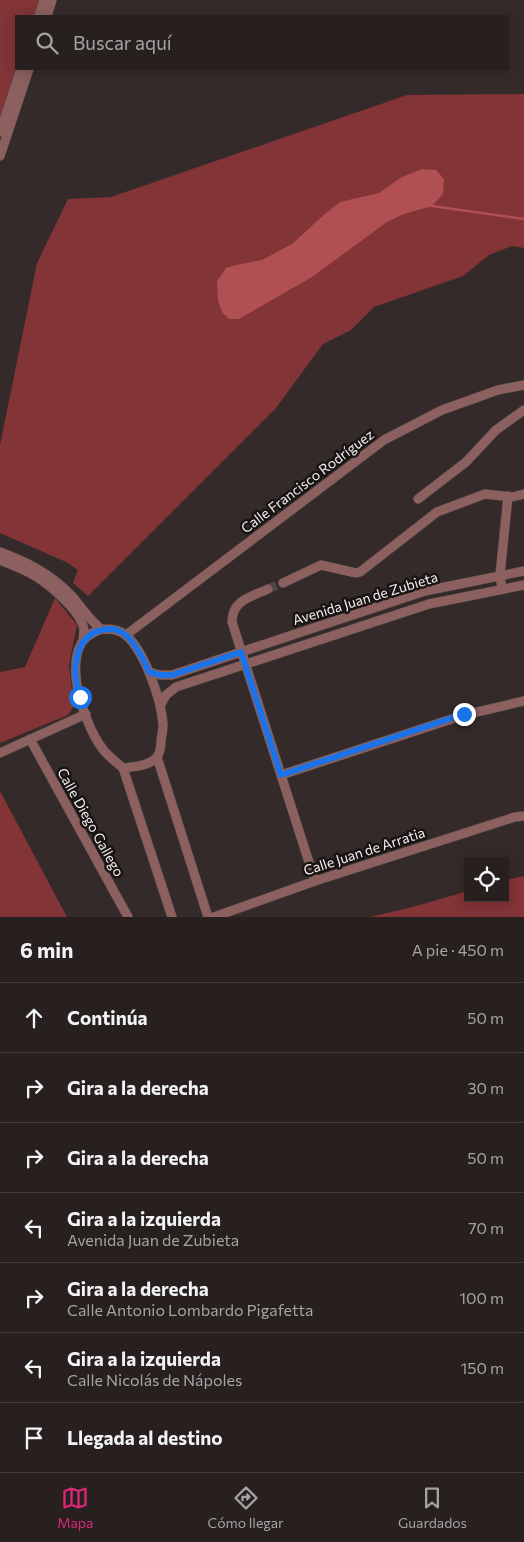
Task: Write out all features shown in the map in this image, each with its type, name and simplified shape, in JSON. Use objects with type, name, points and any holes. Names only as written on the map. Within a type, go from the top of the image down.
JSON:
[{"type":"street","points":[[39,15],[44,0]]},
{"type":"street","points":[[47,15],[52,0]]},
{"type":"street","points":[[0,132],[21,70]]},
{"type":"street","points":[[0,156],[29,70]]},
{"type":"street","name":"Calle Francisco Rodríguez","points":[[126,635],[384,440],[442,410],[498,390],[524,385]]},
{"type":"street","points":[[418,499],[466,462],[496,430],[524,410]]},
{"type":"street","points":[[283,583],[321,565],[356,573],[360,572],[437,512],[484,494],[508,496],[524,494]]},
{"type":"street","points":[[502,588],[500,575],[508,496]]},
{"type":"street","points":[[0,552],[41,570],[69,594],[93,623],[101,629]]},
{"type":"street","points":[[0,560],[37,576],[64,599],[79,618],[84,630],[83,641],[75,665],[80,697],[94,734],[104,751],[123,768],[172,917]]},
{"type":"street","name":"Avenida Juan de Zubieta","points":[[149,672],[160,675],[172,675],[426,591],[524,571]]},
{"type":"street","name":"Avenida Juan de Zubieta","points":[[160,706],[166,695],[176,687],[429,604],[524,585]]},
{"type":"street","points":[[268,589],[240,602],[235,607],[232,622],[315,881]]},
{"type":"street","points":[[83,641],[90,634],[101,629],[114,629],[126,635],[145,663],[160,706],[163,725],[161,745],[156,757],[136,767],[123,768]]},
{"type":"street","points":[[281,775],[464,714],[524,701]]},
{"type":"street","points":[[0,752],[86,714]]},
{"type":"street","name":"Calle Diego Gallego","points":[[30,739],[128,917]]},
{"type":"street","points":[[156,757],[208,917]]},
{"type":"street","name":"Calle Juan de Arratia","points":[[214,917],[315,881],[515,817],[524,816]]},
{"type":"shaded area","points":[[0,0],[44,0],[39,15],[15,15],[15,70],[21,70],[0,132]]},
{"type":"shaded area","points":[[524,94],[524,248],[512,246],[489,255],[463,276],[374,307],[351,330],[323,344],[276,408],[88,596],[73,583],[78,570],[66,562],[0,533],[0,445],[37,263],[68,199],[111,197],[407,95]]},
{"type":"shaded area","points":[[422,169],[436,170],[444,179],[443,194],[432,206],[404,214],[387,222],[312,277],[239,319],[229,319],[222,312],[218,301],[217,281],[226,268],[262,260],[292,244],[340,202],[379,193],[400,178]]},
{"type":"shaded area","points":[[55,598],[77,625],[69,665],[74,706],[68,715],[0,743],[0,672],[25,667]]},
{"type":"shaded area","points":[[0,791],[67,917],[0,917]]},
{"type":"shaded area","points":[[524,876],[524,917],[369,917],[464,892],[464,902],[509,902],[509,879]]},
{"type":"waterway","points":[[432,206],[524,219]]},
{"type":"tunnel","points":[[268,589],[283,583]]},
{"type":"route","points":[[80,697],[75,665],[83,641],[90,634],[101,629],[114,629],[126,635],[135,646],[149,672],[160,675],[172,675],[241,652],[281,775],[464,714]]}]
